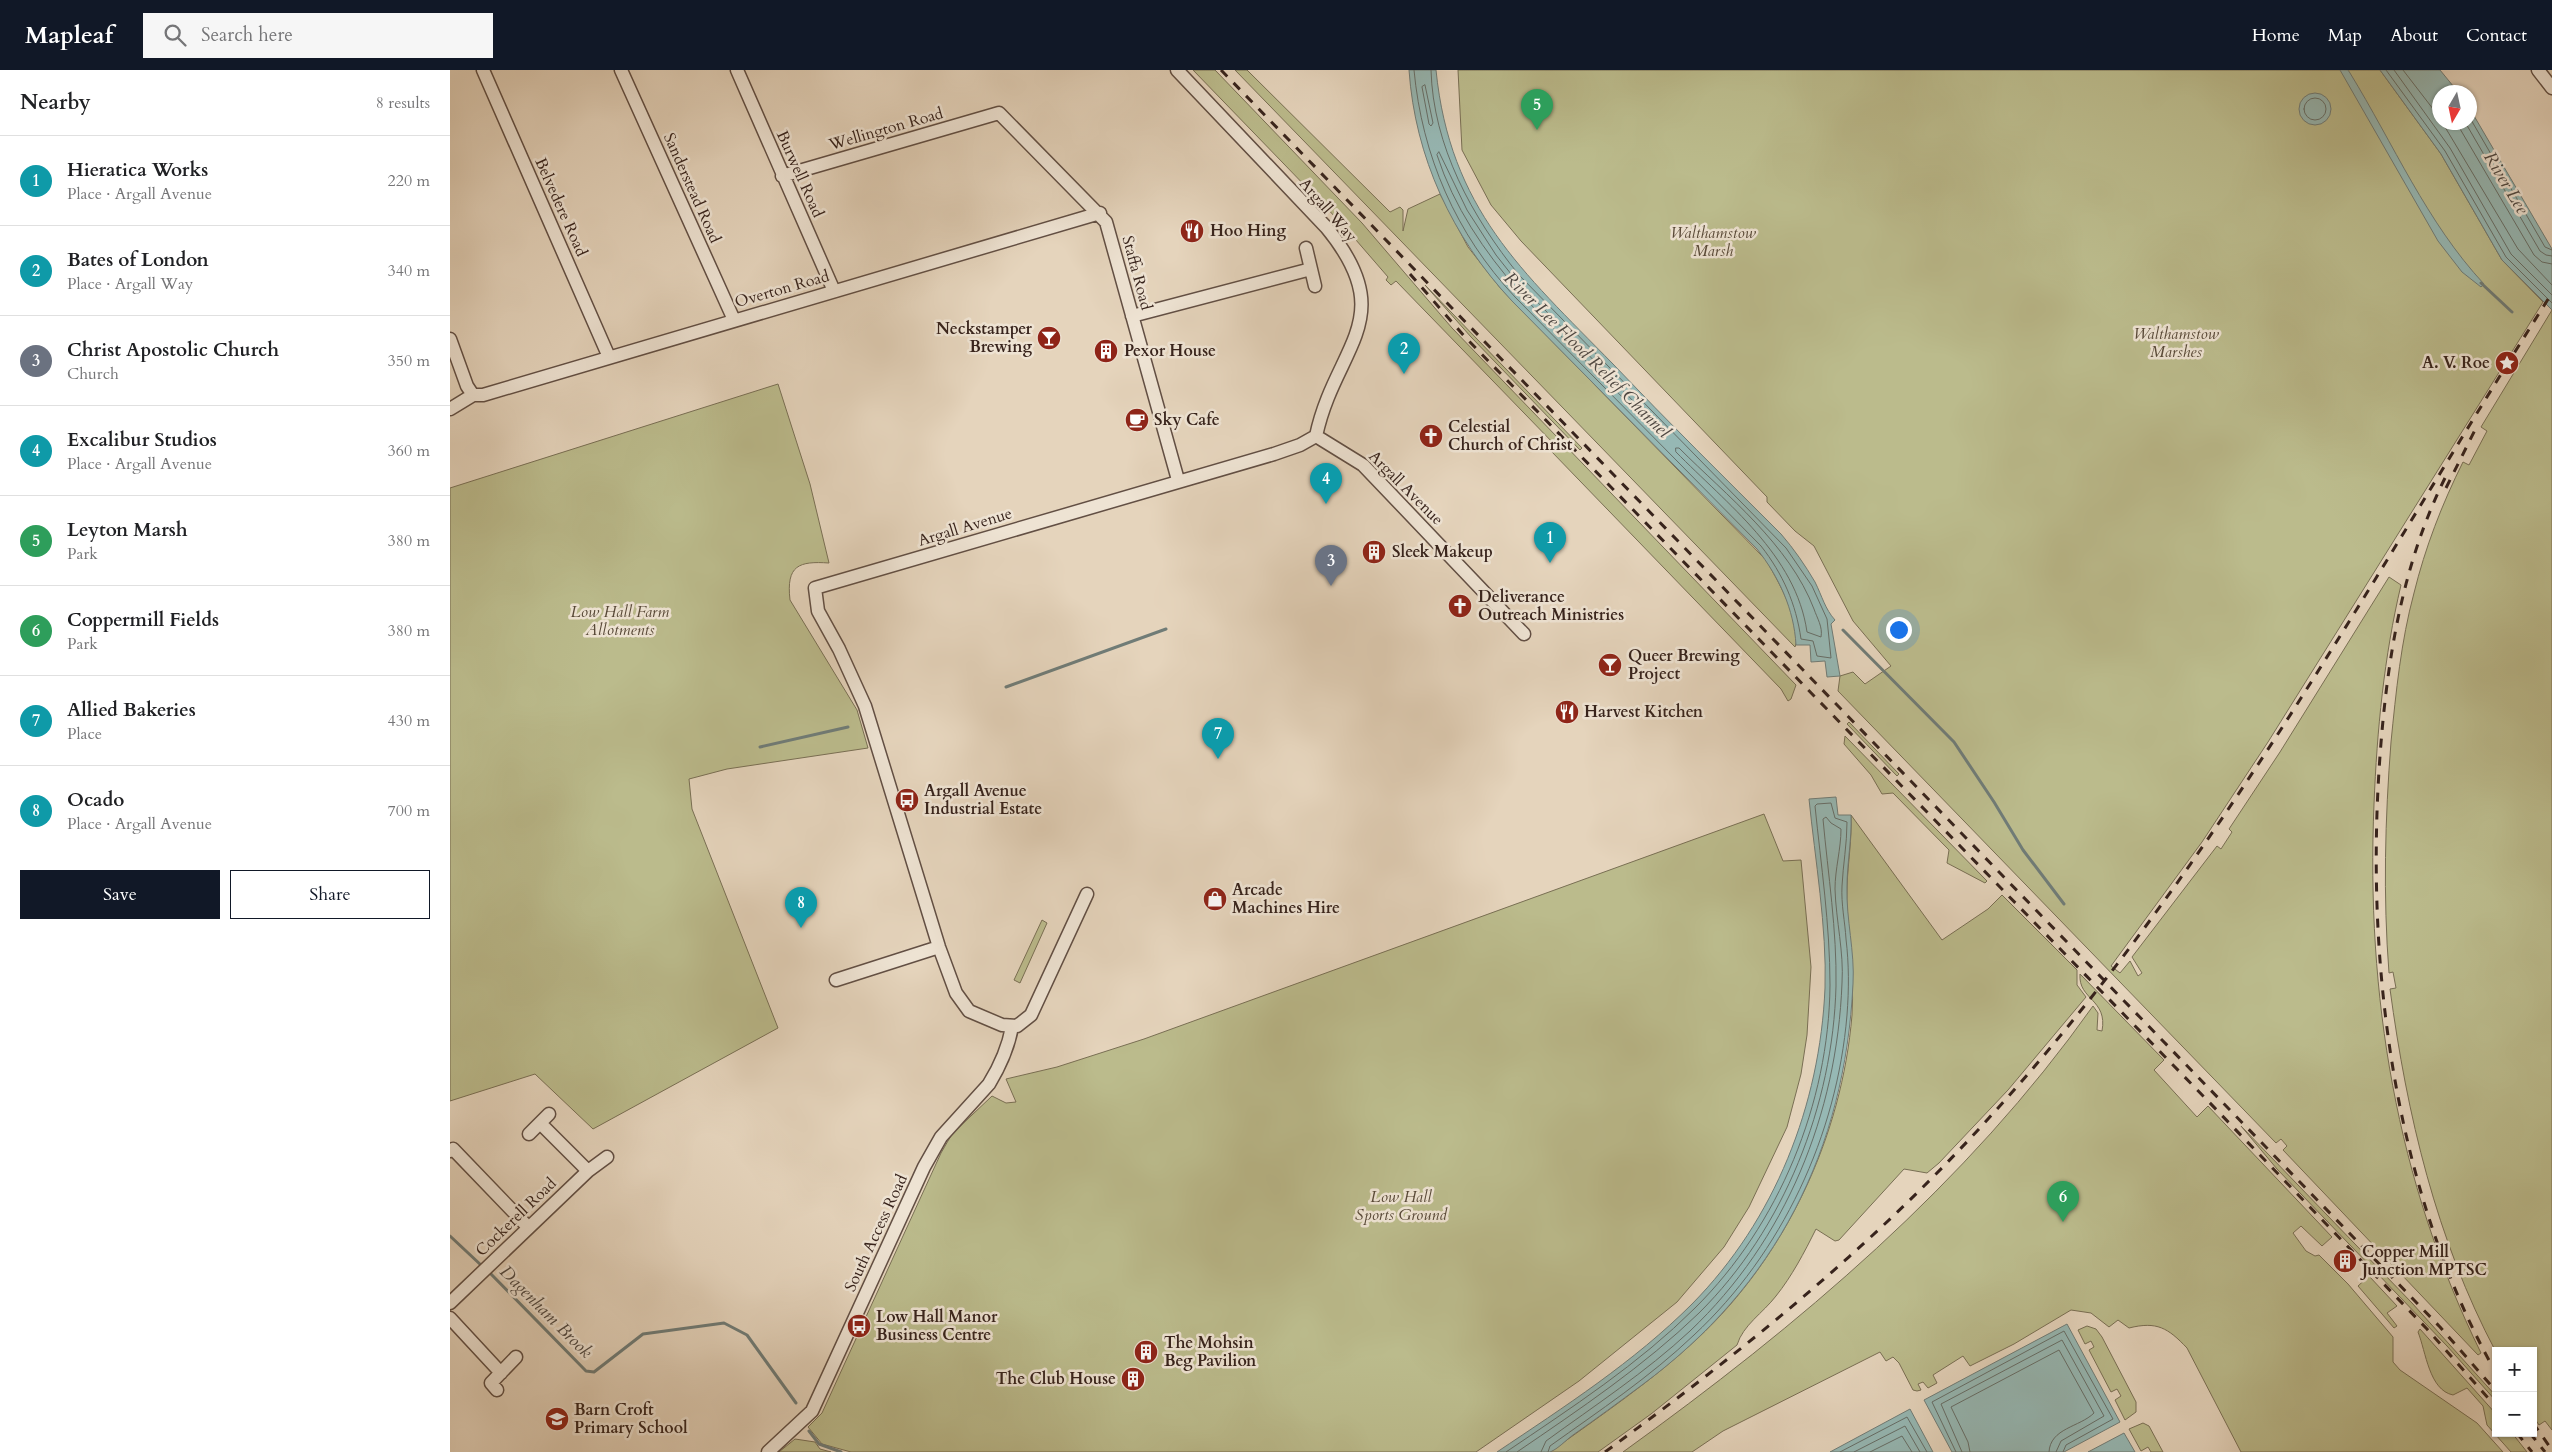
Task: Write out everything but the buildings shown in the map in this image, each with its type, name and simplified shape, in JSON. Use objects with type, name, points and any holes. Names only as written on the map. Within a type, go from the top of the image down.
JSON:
[{"type":"street","name":"Belvedere Road","points":[[483,70],[608,357]]},
{"type":"street","name":"Sanderstead Road","points":[[621,70],[734,320]]},
{"type":"street","name":"Burwell Road","points":[[737,70],[834,291]]},
{"type":"street","name":"Argall Way","points":[[1167,70],[1187,89],[1194,89]]},
{"type":"street","name":"Argall Way","points":[[1177,70],[1326,227],[1338,242],[1358,277],[1362,301],[1360,324],[1325,406],[1316,436]]},
{"type":"street","points":[[2538,70],[2552,88]]},
{"type":"street","name":"Wellington Road","points":[[782,176],[999,113]]},
{"type":"street","name":"Staffa Road","points":[[999,113],[1100,213],[1106,222],[1178,480]]},
{"type":"street","name":"Overton Road","points":[[473,395],[483,395],[1100,213]]},
{"type":"street","points":[[1306,248],[1315,286]]},
{"type":"street","points":[[1132,316],[1311,270]]},
{"type":"street","points":[[450,339],[467,386],[473,395],[450,409]]},
{"type":"street","name":"Argall Avenue","points":[[939,947],[865,706],[843,656],[818,611],[815,588],[1178,480],[1274,454],[1300,445],[1316,436],[1363,465],[1524,634]]},
{"type":"street","points":[[836,980],[939,947],[956,993],[963,1006],[984,1019],[1012,1027],[1022,1023],[1034,1010],[1087,894]]},
{"type":"street","name":"South Access Road","points":[[768,1452],[812,1410],[924,1167],[941,1137],[992,1079],[1006,1052],[1012,1027]]},
{"type":"street","points":[[529,1134],[545,1119],[588,1171]]},
{"type":"street","points":[[450,1151],[452,1149],[528,1227]]},
{"type":"street","name":"Cockerell Road","points":[[450,1302],[588,1171],[607,1157]]},
{"type":"street","points":[[450,1318],[501,1373]]},
{"type":"street","points":[[497,1390],[491,1383],[516,1357]]},
{"type":"green space","points":[[1193,70],[1215,70],[1362,223],[1452,328],[1796,685],[1791,699],[1788,701],[1781,689],[1551,451],[1556,446],[1396,281],[1391,285],[1386,280],[1388,277],[1343,225]]},
{"type":"green space","points":[[1235,70],[1247,70],[1390,212],[1400,207],[1403,210],[1403,231],[1408,209],[1440,194],[1468,247],[1501,289],[1766,560],[1793,615],[1797,638],[1795,647]]},
{"type":"green space","points":[[1458,70],[2380,70],[2441,154],[2502,260],[2543,302],[2268,742],[2202,842],[2111,966],[2120,973],[2130,961],[2138,976],[2142,973],[2132,957],[2217,846],[2221,849],[2232,832],[2229,829],[2280,752],[2389,577],[2401,585],[2390,639],[2382,694],[2374,804],[2375,946],[2382,1016],[2393,1085],[2408,1154],[2427,1221],[2452,1288],[2481,1353],[2478,1355],[2283,1150],[2287,1146],[2281,1139],[2276,1143],[1838,691],[1840,676],[1853,672],[1865,684],[1891,666],[1853,621],[1814,546],[1795,531],[1767,502],[1767,497],[1521,241],[1491,205],[1462,150]]},
{"type":"green space","points":[[1425,285],[1582,448],[1580,450],[1471,337]]},
{"type":"green space","points":[[2552,310],[2552,1430],[2545,1421],[2539,1425],[2537,1422],[2537,1347],[2494,1347],[2457,1265],[2441,1221],[2415,1129],[2405,1083],[2390,989],[2396,988],[2393,972],[2389,973],[2387,944],[2385,886],[2387,800],[2395,704],[2409,611],[2423,559],[2448,494],[2463,462],[2469,465],[2487,431],[2481,427]]},
{"type":"green space","name":"Low Hall Farm Allotments","points":[[778,384],[810,484],[829,563],[810,563],[797,568],[790,579],[790,600],[857,710],[868,748],[727,769],[689,779],[692,809],[778,1028],[593,1129],[535,1074],[450,1101],[450,488]]},
{"type":"green space","points":[[1849,722],[1899,774],[1897,776],[1847,724]]},
{"type":"green space","points":[[1845,736],[1987,881],[1985,883],[1947,863],[1949,850],[1893,793],[1882,794],[1871,775],[1844,744]]},
{"type":"green space","name":"Low Hall Sports Ground","points":[[1764,814],[1783,861],[1801,860],[1811,967],[1807,1035],[1801,1074],[1787,1127],[1749,1207],[1724,1247],[1677,1302],[1579,1381],[1476,1452],[851,1452],[822,1444],[808,1427],[822,1413],[941,1153],[952,1134],[992,1096],[1006,1103],[1016,1102],[1006,1079],[1057,1067],[1144,1039]]},
{"type":"green space","points":[[1851,815],[1942,940],[1988,909],[2002,895],[2077,970],[2077,985],[2086,997],[2008,1090],[1939,1163],[1927,1173],[1904,1169],[1839,1240],[1835,1241],[1816,1229],[1782,1288],[1744,1331],[1737,1345],[1651,1414],[1598,1452],[1550,1452],[1644,1384],[1697,1339],[1729,1306],[1757,1270],[1783,1232],[1804,1191],[1822,1149],[1836,1105],[1846,1060],[1852,1015],[1853,999],[1847,918]]},
{"type":"green space","points":[[1042,920],[1047,923],[1020,983],[1014,980]]},
{"type":"green space","points":[[2080,974],[2164,1060],[2154,1070],[2197,1117],[2208,1106],[2332,1237],[2322,1246],[2301,1226],[2293,1233],[2306,1251],[2315,1256],[2319,1255],[2348,1284],[2393,1337],[2393,1362],[2400,1370],[2477,1423],[2503,1452],[2241,1452],[2187,1348],[2174,1335],[2155,1326],[2147,1325],[2129,1328],[2118,1320],[2109,1327],[2091,1313],[2071,1310],[2014,1344],[1970,1366],[1963,1356],[1933,1375],[1937,1383],[1928,1388],[1923,1382],[1918,1384],[1921,1390],[1913,1390],[1899,1363],[1893,1357],[1886,1361],[1880,1352],[1723,1431],[1692,1452],[1623,1452],[1753,1354],[1876,1248],[1935,1192],[1991,1133],[2044,1071],[2093,1006],[2098,1013],[2097,1030],[2102,1031],[2103,1020],[2101,1012],[2083,989]]},
{"type":"green space","points":[[2241,1126],[2412,1303],[2492,1392],[2492,1397],[2447,1346],[2277,1169]]},
{"type":"green space","points":[[2369,1276],[2397,1306],[2387,1313],[2397,1326],[2394,1328],[2358,1286]]},
{"type":"green space","points":[[2087,1326],[2096,1329],[2102,1337],[2136,1402],[2136,1412],[2125,1420],[2115,1400],[2121,1396],[2117,1389],[2111,1392],[2089,1350],[2094,1347],[2091,1341],[2085,1344],[2078,1330]]},
{"type":"green space","points":[[2420,1329],[2492,1410],[2492,1431],[2487,1425],[2483,1406],[2467,1388],[2453,1395],[2445,1392],[2439,1386],[2433,1378],[2418,1332]]},
{"type":"green space","points":[[2143,1423],[2149,1426],[2163,1452],[2151,1452],[2148,1447],[2141,1451],[2129,1429]]},
{"type":"green space","points":[[2498,1437],[2515,1437],[2527,1452],[2511,1452]]},
{"type":"green space","points":[[795,1439],[815,1442],[820,1449],[831,1452],[779,1452]]},
{"type":"water","name":"River Lee Flood Relief Channel","points":[[1409,70],[1436,70],[1444,119],[1457,162],[1474,200],[1496,234],[1521,267],[1655,407],[1781,534],[1799,557],[1835,620],[1831,624],[1840,676],[1827,677],[1825,661],[1811,662],[1810,645],[1796,645],[1789,606],[1772,571],[1757,549],[1512,301],[1471,250],[1440,194],[1428,164],[1419,134]]},
{"type":"water","points":[[2340,70],[2348,70],[2350,73],[2428,209],[2445,235],[2484,284],[2481,287],[2462,272],[2438,241]]},
{"type":"water","name":"River Lee","points":[[2380,70],[2440,70],[2452,85],[2432,85],[2432,130],[2477,130],[2477,121],[2552,249],[2552,310],[2502,260],[2441,154]]},
{"type":"water","points":[[2315,93],[2327,97],[2331,109],[2327,121],[2315,125],[2303,121],[2299,109],[2303,97]]},
{"type":"water","points":[[1836,797],[1838,815],[1851,815],[1847,899],[1853,960],[1853,984],[1847,1045],[1836,1103],[1818,1158],[1795,1210],[1766,1258],[1730,1304],[1689,1346],[1642,1385],[1550,1452],[1497,1452],[1598,1383],[1670,1325],[1692,1304],[1721,1271],[1747,1236],[1769,1198],[1788,1158],[1803,1117],[1814,1075],[1821,1032],[1825,988],[1824,942],[1809,799]]},
{"type":"water","points":[[2067,1324],[2120,1422],[2064,1452],[1952,1452],[1924,1400]]},
{"type":"water","points":[[1910,1409],[1933,1452],[1830,1452]]},
{"type":"water","points":[[2124,1433],[2135,1452],[2088,1452]]},
{"type":"waterway","points":[[2481,283],[2512,312]]},
{"type":"waterway","points":[[1006,687],[1166,629]]},
{"type":"waterway","points":[[1843,630],[1954,742],[2023,850],[2064,904]]},
{"type":"waterway","points":[[760,747],[848,727]]},
{"type":"waterway","name":"Dagenham Brook","points":[[450,1236],[482,1266]]},
{"type":"waterway","name":"Dagenham Brook","points":[[487,1270],[586,1371],[594,1372],[643,1334],[724,1323],[747,1335],[796,1403]]},
{"type":"waterway","name":"Dagenham Brook","points":[[809,1431],[819,1444],[841,1452]]},
{"type":"railway","points":[[1221,70],[2390,1275],[2440,1327],[2492,1386]]},
{"type":"railway","points":[[1410,274],[1465,337],[2209,1102],[2427,1329],[2492,1402]]},
{"type":"railway","points":[[1605,1452],[1756,1336],[1853,1253],[1899,1210],[1988,1119],[2070,1024],[2147,925],[2219,823],[2355,612],[2552,293]]},
{"type":"railway","points":[[2446,488],[2475,430]]},
{"type":"railway","points":[[2445,478],[2430,511],[2407,579],[2392,649],[2380,756],[2376,834],[2377,914],[2383,993],[2394,1073],[2410,1152],[2432,1228],[2461,1302],[2492,1365]]},
{"type":"railway","points":[[2537,1429],[2552,1450]]},
{"type":"railway","points":[[2520,1437],[2532,1452]]},
{"type":"railway","points":[[2533,1437],[2545,1452]]},
{"type":"place","name":"Leyton Marsh","points":[[1537,130]]},
{"type":"place","name":"Hoo Hing","points":[[1192,231]]},
{"type":"place","name":"Neckstamper Brewing","points":[[1049,338]]},
{"type":"place","name":"Pexor House","points":[[1106,351]]},
{"type":"place","name":"A. V. Roe","points":[[2507,363]]},
{"type":"place","name":"Bates of London","points":[[1404,374]]},
{"type":"place","name":"Sky Cafe","points":[[1137,420]]},
{"type":"place","name":"Celestial Church of Christ","points":[[1431,436]]},
{"type":"place","name":"Excalibur Studios","points":[[1326,504]]},
{"type":"place","name":"Sleek Makeup","points":[[1374,552]]},
{"type":"place","name":"Hieratica Works","points":[[1550,563]]},
{"type":"place","name":"Christ Apostolic Church","points":[[1331,586]]},
{"type":"place","name":"Deliverance Outreach Ministries","points":[[1460,606]]},
{"type":"place","name":"Queer Brewing Project","points":[[1610,665]]},
{"type":"place","name":"Harvest Kitchen","points":[[1567,712]]},
{"type":"place","name":"Allied Bakeries","points":[[1218,759]]},
{"type":"place","name":"Argall Avenue Industrial Estate","points":[[907,800]]},
{"type":"place","name":"Arcade Machines Hire","points":[[1215,899]]},
{"type":"place","name":"Ocado","points":[[801,928]]},
{"type":"place","name":"Coppermill Fields","points":[[2063,1222]]},
{"type":"place","name":"Copper Mill Junction MPTSC","points":[[2345,1261]]},
{"type":"place","name":"Low Hall Manor Business Centre","points":[[859,1326]]},
{"type":"place","name":"The Mohsin Beg Pavilion","points":[[1146,1352]]},
{"type":"place","name":"The Club House","points":[[1133,1379]]},
{"type":"place","name":"Barn Croft Primary School","points":[[557,1419]]},
{"type":"park label","name":"Walthamstow Marsh","points":[[1713,242]]},
{"type":"park label","name":"Walthamstow Marshes","points":[[2176,343]]}]
